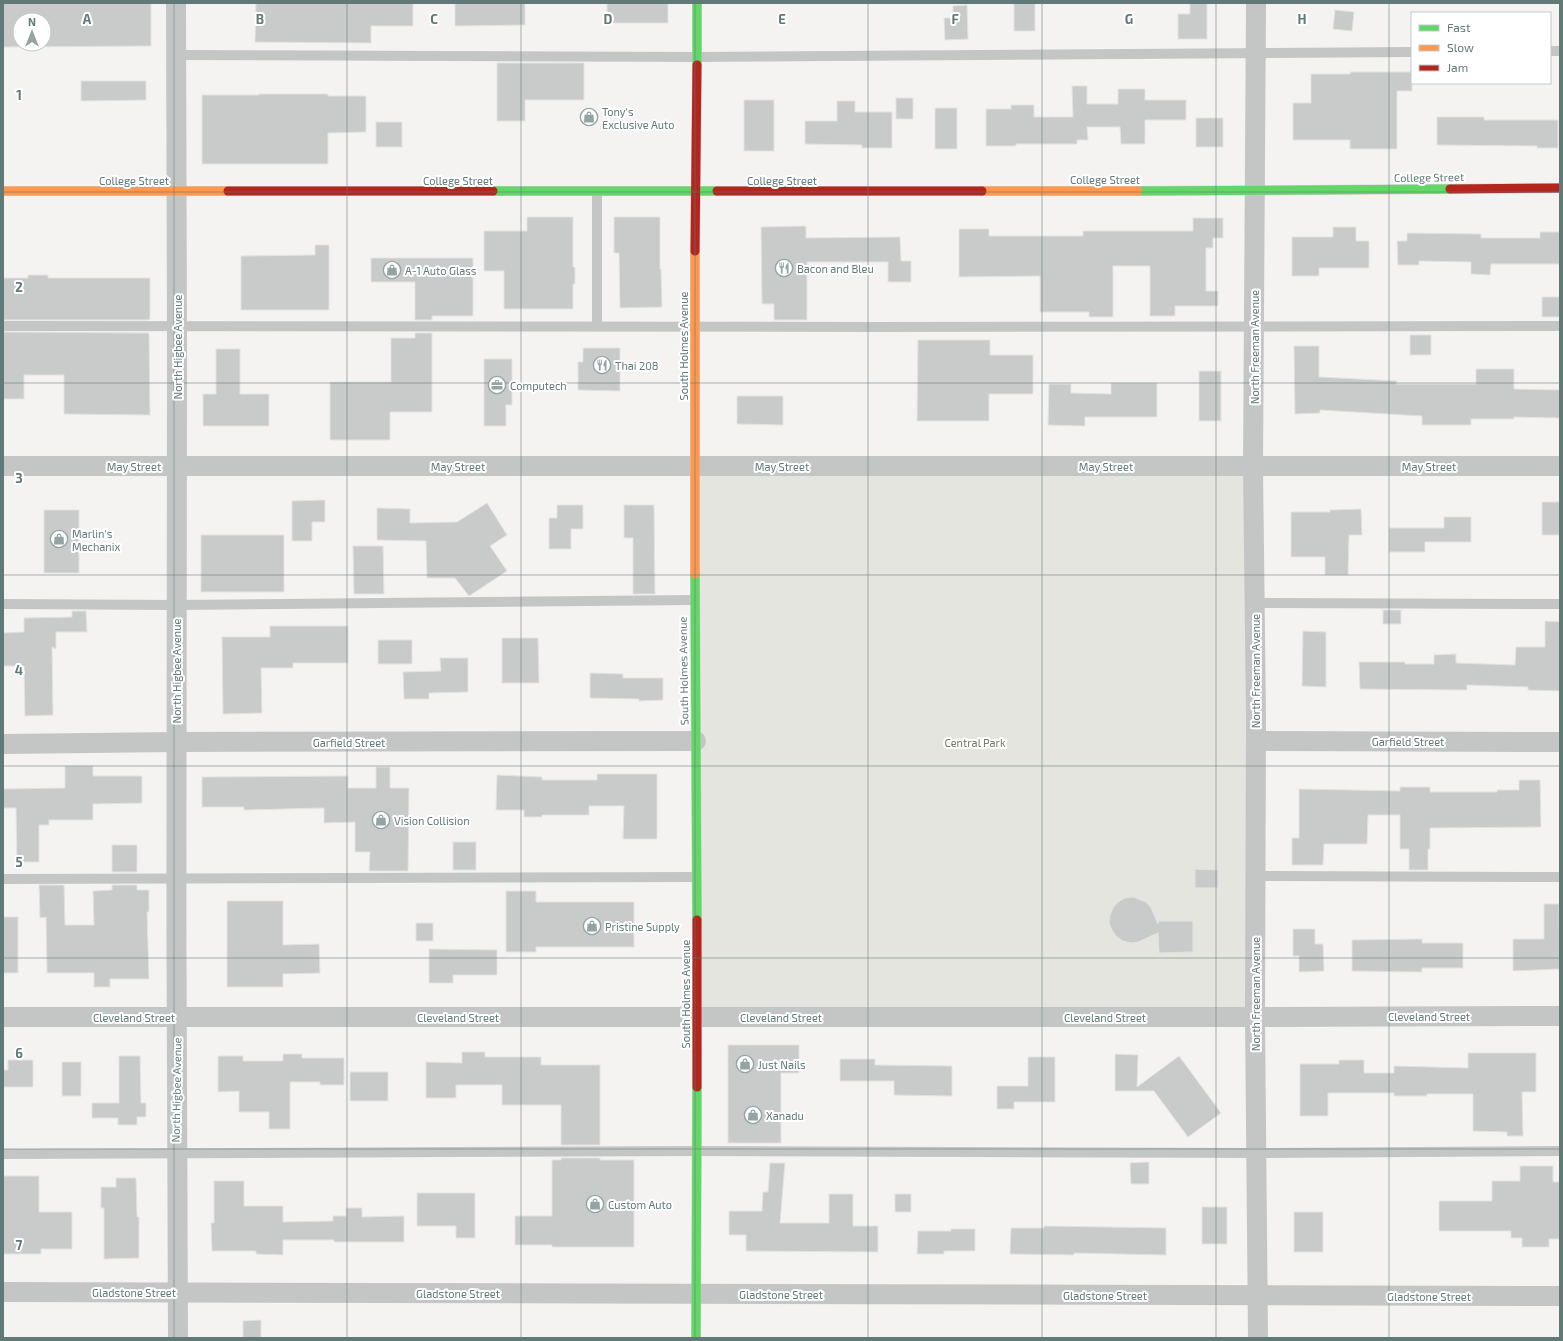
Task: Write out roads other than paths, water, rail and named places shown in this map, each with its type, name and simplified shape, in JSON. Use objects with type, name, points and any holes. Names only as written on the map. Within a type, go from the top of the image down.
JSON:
[{"type":"street","name":"North Higbee Avenue","points":[[176,3],[178,326],[176,605],[176,1154],[178,1338]]},
{"type":"street","name":"South Holmes Avenue","points":[[696,1338],[697,1017],[694,600],[698,57],[697,3]]},
{"type":"street","name":"North Freeman Avenue","points":[[1256,3],[1253,466],[1256,741],[1255,1017],[1258,1338]]},
{"type":"street","name":"College Street","points":[[3,191],[1255,191],[1560,188]]},
{"type":"street","name":"May Street","points":[[3,466],[1560,466]]},
{"type":"street","name":"Garfield Street","points":[[3,744],[176,742],[696,741]]},
{"type":"street","name":"Garfield Street","points":[[1256,741],[1560,742]]},
{"type":"street","name":"Cleveland Street","points":[[3,1017],[1560,1016]]},
{"type":"street","name":"Gladstone Street","points":[[3,1292],[1560,1296]]},
{"type":"lane","points":[[176,55],[698,57],[1411,52]]},
{"type":"lane","points":[[597,326],[598,192]]},
{"type":"lane","points":[[3,326],[1560,326]]},
{"type":"lane","points":[[3,604],[176,605],[694,600]]},
{"type":"lane","points":[[1255,603],[1560,604]]},
{"type":"lane","points":[[1255,876],[1560,877]]},
{"type":"lane","points":[[3,879],[696,877]]},
{"type":"lane","points":[[3,1154],[696,1151],[1257,1153],[1560,1151]]},
{"type":"place","name":"Tony's Exclusive Auto","points":[[589,117]]},
{"type":"place","name":"Bacon and Bleu","points":[[784,268]]},
{"type":"place","name":"A-1 Auto Glass","points":[[392,270]]},
{"type":"place","name":"Thai 208","points":[[602,365]]},
{"type":"place","name":"Computech","points":[[497,385]]},
{"type":"place","name":"Marlin's Mechanix","points":[[59,539]]},
{"type":"place","name":"Vision Collision","points":[[381,820]]},
{"type":"place","name":"Pristine Supply","points":[[592,926]]},
{"type":"place","name":"Just Nails","points":[[745,1064]]},
{"type":"place","name":"Xanadu","points":[[753,1115]]},
{"type":"place","name":"Custom Auto","points":[[595,1204]]},
{"type":"park label","name":"Central Park","points":[[975,742]]}]
